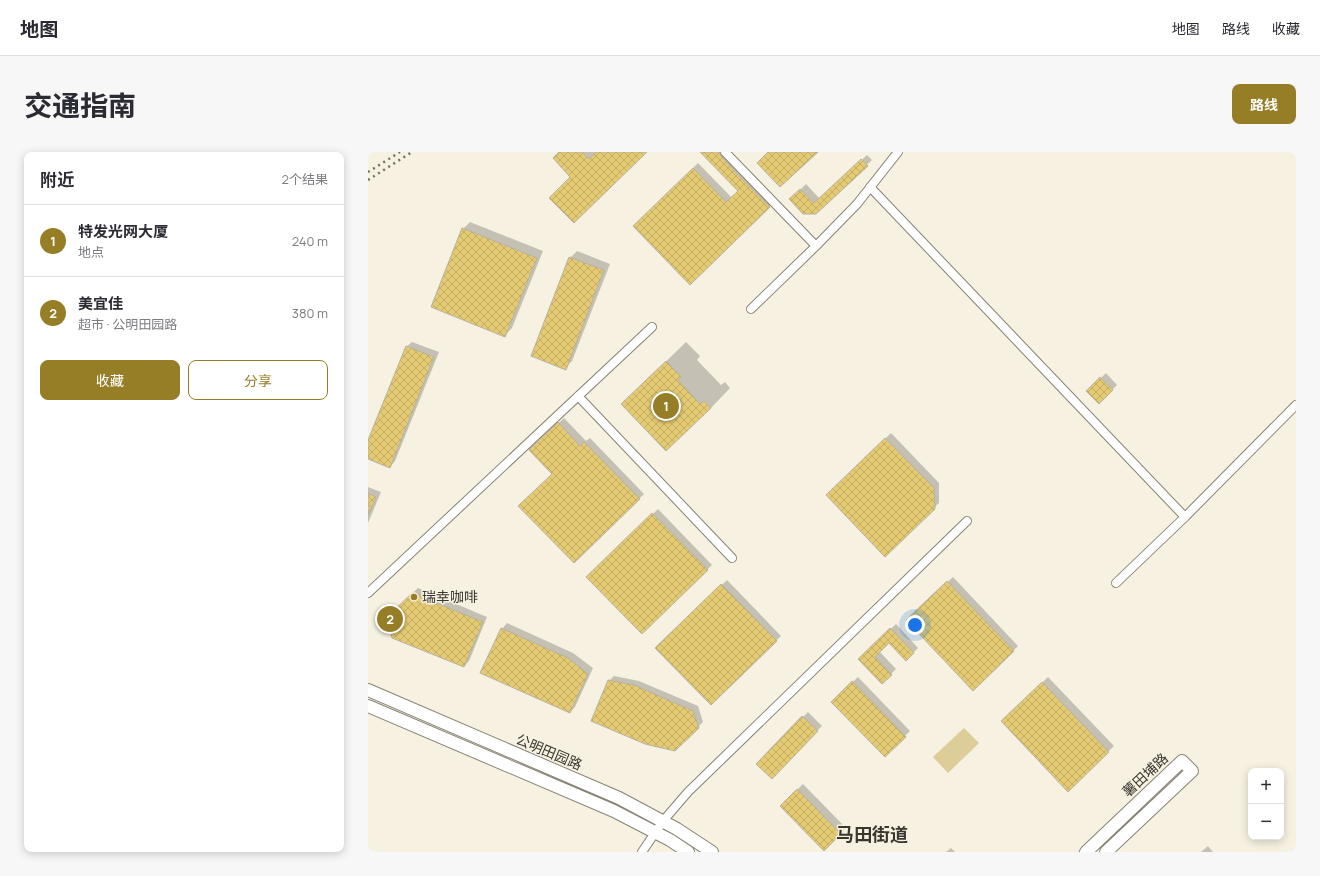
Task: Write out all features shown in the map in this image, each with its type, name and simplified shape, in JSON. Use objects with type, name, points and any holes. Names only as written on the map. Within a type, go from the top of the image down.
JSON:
[{"type":"street","points":[[725,152],[816,246]]},
{"type":"street","points":[[751,309],[857,204],[898,152]]},
{"type":"street","points":[[870,188],[1185,517]]},
{"type":"street","points":[[368,593],[652,327]]},
{"type":"street","points":[[578,396],[732,558]]},
{"type":"street","points":[[1116,583],[1185,517],[1296,405]]},
{"type":"street","points":[[642,852],[662,821],[688,792],[967,520]]},
{"type":"street","name":"公明田园路","points":[[368,690],[619,798],[677,829],[712,852]]},
{"type":"street","name":"公明田园路","points":[[368,706],[614,811],[655,832],[688,852]]},
{"type":"street","name":"薯田埔路","points":[[1086,852],[1182,761],[1192,771],[1106,852]]},
{"type":"shaded area","points":[[964,728],[979,743],[948,773],[933,757]]},
{"type":"building","points":[[559,152],[582,152],[589,159],[596,152],[647,152],[574,223],[549,198],[570,177],[553,158]]},
{"type":"building","points":[[700,152],[719,152],[738,175],[770,207],[690,285],[633,226],[693,168],[726,202],[738,191]]},
{"type":"building","points":[[768,152],[818,152],[780,187],[757,163]]},
{"type":"building","points":[[861,159],[868,166],[816,214],[803,214],[789,199],[800,189],[814,203]]},
{"type":"building","points":[[462,228],[537,258],[505,337],[431,307]]},
{"type":"building","points":[[569,257],[604,270],[566,370],[531,356]]},
{"type":"building","points":[[406,346],[434,357],[390,468],[368,459],[368,440]]},
{"type":"building","points":[[666,361],[681,377],[678,380],[700,404],[704,401],[711,408],[666,451],[621,404]]},
{"type":"building","points":[[1100,377],[1113,390],[1099,404],[1086,391]]},
{"type":"building","points":[[558,422],[580,446],[584,442],[640,499],[574,563],[518,506],[552,474],[529,450]]},
{"type":"building","points":[[885,438],[934,488],[935,509],[885,557],[826,495]]},
{"type":"building","points":[[368,493],[376,497],[368,516]]},
{"type":"building","points":[[652,513],[708,570],[642,634],[586,577]]},
{"type":"building","points":[[947,581],[1014,651],[973,691],[906,620]]},
{"type":"building","points":[[721,584],[777,641],[711,705],[655,648]]},
{"type":"building","points":[[412,593],[483,622],[464,667],[392,638],[386,618]]},
{"type":"building","points":[[501,628],[568,658],[588,674],[570,713],[480,673]]},
{"type":"building","points":[[890,628],[914,653],[906,661],[889,643],[875,657],[892,675],[882,684],[858,659]]},
{"type":"building","points":[[608,680],[634,685],[693,711],[699,728],[675,751],[645,744],[591,721]]},
{"type":"building","points":[[852,681],[906,737],[885,757],[831,702]]},
{"type":"building","points":[[1042,682],[1109,752],[1068,792],[1001,721]]},
{"type":"building","points":[[802,716],[818,731],[772,779],[756,764]]},
{"type":"building","points":[[797,789],[841,834],[824,851],[780,806]]},
{"type":"railway","points":[[368,172],[400,152]]},
{"type":"railway","points":[[368,180],[412,152]]},
{"type":"place","name":"特发光网大厦","points":[[666,406]]},
{"type":"place","name":"瑞幸咖啡","points":[[414,597]]},
{"type":"place","name":"美宜佳","points":[[390,619]]},
{"type":"district","name":"马田街道","points":[[872,835]]}]
